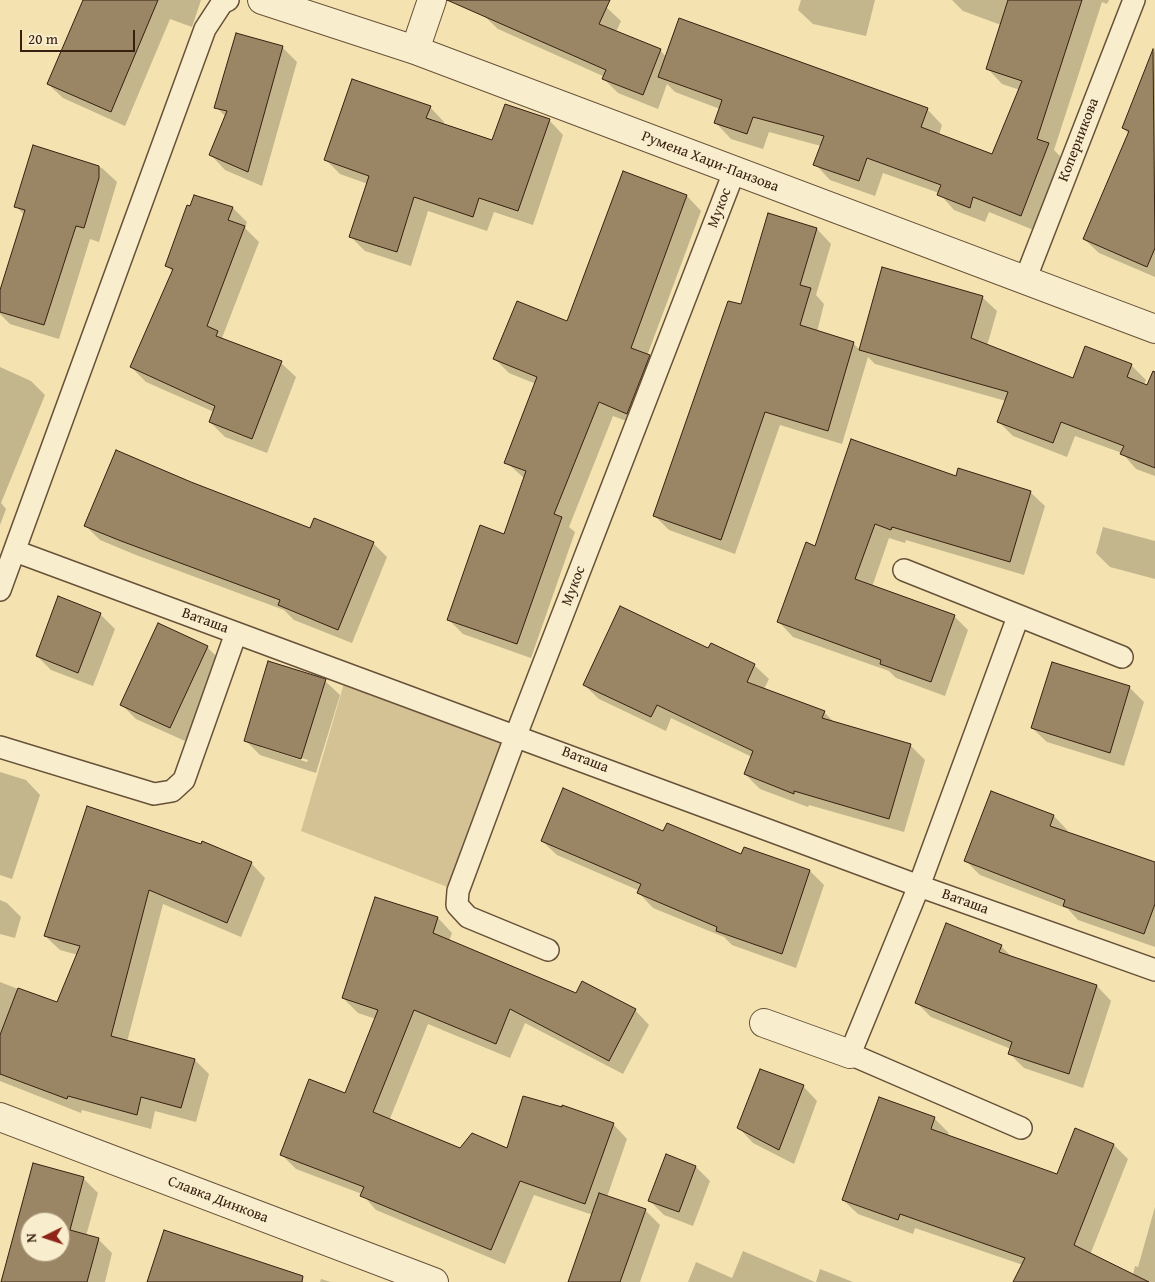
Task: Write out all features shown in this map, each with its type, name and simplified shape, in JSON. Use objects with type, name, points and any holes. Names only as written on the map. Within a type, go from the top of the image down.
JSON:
[{"type":"street","name":"Румена Хаџи-Панзова","points":[[262,0],[415,50],[734,172],[1155,329]]},
{"type":"street","points":[[415,50],[432,0]]},
{"type":"street","points":[[764,1023],[850,1054]]},
{"type":"street","name":"Славка Динкова","points":[[1,1120],[434,1282]]},
{"type":"lane","points":[[0,590],[205,29],[222,3],[228,0]]},
{"type":"lane","name":"Коперникова","points":[[1025,280],[1134,0]]},
{"type":"lane","name":"Мукос","points":[[548,950],[468,917],[457,905],[458,891],[516,735],[734,172]]},
{"type":"lane","name":"Ваташа","points":[[15,551],[516,735],[919,886],[1155,970]]},
{"type":"lane","points":[[904,570],[1122,657]]},
{"type":"lane","points":[[1018,617],[919,886],[850,1054],[1021,1128]]},
{"type":"lane","points":[[0,747],[154,794],[172,791],[184,780],[236,633]]},
{"type":"shaded area","points":[[347,673],[516,735],[458,891],[301,831]]},
{"type":"building","points":[[83,0],[158,0],[111,112],[47,84]]},
{"type":"building","points":[[447,0],[610,0],[599,24],[661,49],[643,95],[602,79],[606,70]]},
{"type":"building","points":[[1008,0],[1082,0],[1037,139],[1049,143],[1021,216],[973,197],[970,208],[937,195],[941,185],[867,158],[859,181],[813,165],[824,136],[753,117],[747,134],[714,123],[722,100],[658,77],[679,18],[928,108],[921,127],[992,154],[1022,81],[986,69]]},
{"type":"building","points":[[236,33],[283,46],[248,172],[209,155],[227,111],[214,108]]},
{"type":"building","points":[[1153,49],[1155,248],[1147,267],[1083,239],[1129,131],[1122,128]]},
{"type":"building","points":[[352,79],[431,106],[426,118],[492,140],[505,104],[550,119],[518,211],[479,198],[473,217],[414,197],[397,252],[349,237],[369,176],[324,160]]},
{"type":"building","points":[[33,145],[99,166],[99,178],[84,228],[76,226],[44,325],[0,312],[0,290],[25,210],[14,207]]},
{"type":"building","points":[[623,171],[687,195],[631,348],[650,355],[627,414],[599,402],[554,514],[562,517],[517,644],[447,620],[480,525],[504,534],[526,471],[504,463],[537,377],[493,359],[517,301],[567,321]]},
{"type":"building","points":[[194,195],[233,207],[228,220],[245,226],[207,326],[218,331],[216,336],[282,361],[252,439],[209,422],[215,406],[130,367],[173,269],[165,266],[187,205],[190,206]]},
{"type":"building","points":[[768,213],[817,228],[800,285],[811,288],[800,325],[854,342],[828,431],[765,412],[721,540],[653,516],[728,301],[741,304]]},
{"type":"building","points":[[882,267],[983,296],[971,338],[1073,378],[1085,346],[1132,364],[1127,377],[1147,385],[1153,371],[1155,372],[1155,468],[1120,454],[1124,446],[1061,422],[1053,443],[997,422],[1008,392],[859,350]]},
{"type":"building","points":[[851,439],[956,476],[958,468],[1031,491],[1010,562],[892,527],[891,530],[875,524],[855,579],[955,615],[931,682],[880,664],[881,660],[777,622],[806,542],[815,546]]},
{"type":"building","points":[[116,450],[191,482],[310,528],[314,518],[374,542],[338,630],[278,605],[280,600],[84,526]]},
{"type":"building","points":[[58,596],[101,613],[78,673],[36,656]]},
{"type":"building","points":[[620,606],[708,648],[711,643],[755,664],[747,682],[825,711],[822,718],[911,744],[889,819],[794,791],[794,794],[744,774],[753,751],[657,705],[651,717],[583,685]]},
{"type":"building","points":[[158,623],[208,646],[170,728],[120,705]]},
{"type":"building","points":[[268,661],[326,679],[301,759],[244,741]]},
{"type":"building","points":[[1052,662],[1130,686],[1110,753],[1031,728]]},
{"type":"building","points":[[563,788],[663,831],[667,823],[741,854],[744,847],[810,870],[782,954],[716,931],[717,927],[637,893],[641,884],[541,841]]},
{"type":"building","points":[[991,791],[1054,815],[1050,826],[1155,862],[1155,904],[1144,934],[1063,906],[1065,900],[964,861]]},
{"type":"building","points":[[87,806],[201,844],[202,841],[252,862],[227,923],[149,890],[111,1036],[195,1059],[181,1108],[141,1097],[137,1115],[68,1096],[67,1099],[0,1074],[0,1035],[18,988],[57,1002],[80,946],[44,936]]},
{"type":"building","points":[[375,897],[438,917],[433,933],[576,993],[582,981],[636,1009],[609,1061],[510,1009],[496,1044],[414,1010],[373,1112],[460,1148],[472,1133],[507,1148],[523,1096],[562,1107],[562,1105],[614,1123],[585,1204],[520,1181],[491,1250],[360,1196],[364,1187],[280,1155],[309,1079],[345,1093],[378,1010],[342,998]]},
{"type":"building","points":[[946,923],[1002,945],[999,952],[1097,985],[1069,1074],[1008,1054],[1012,1042],[915,1003]]},
{"type":"building","points":[[760,1069],[804,1085],[779,1150],[737,1128]]},
{"type":"building","points":[[879,1097],[935,1117],[931,1129],[1057,1174],[1075,1128],[1114,1144],[1074,1245],[1149,1282],[1013,1282],[1025,1258],[900,1214],[898,1220],[842,1200]]},
{"type":"building","points":[[666,1154],[696,1166],[679,1212],[648,1201]]},
{"type":"building","points":[[33,1163],[84,1177],[70,1230],[99,1238],[87,1282],[1,1282]]},
{"type":"building","points":[[599,1193],[646,1209],[620,1282],[568,1282]]},
{"type":"building","points":[[164,1230],[303,1276],[302,1282],[147,1282]]}]
